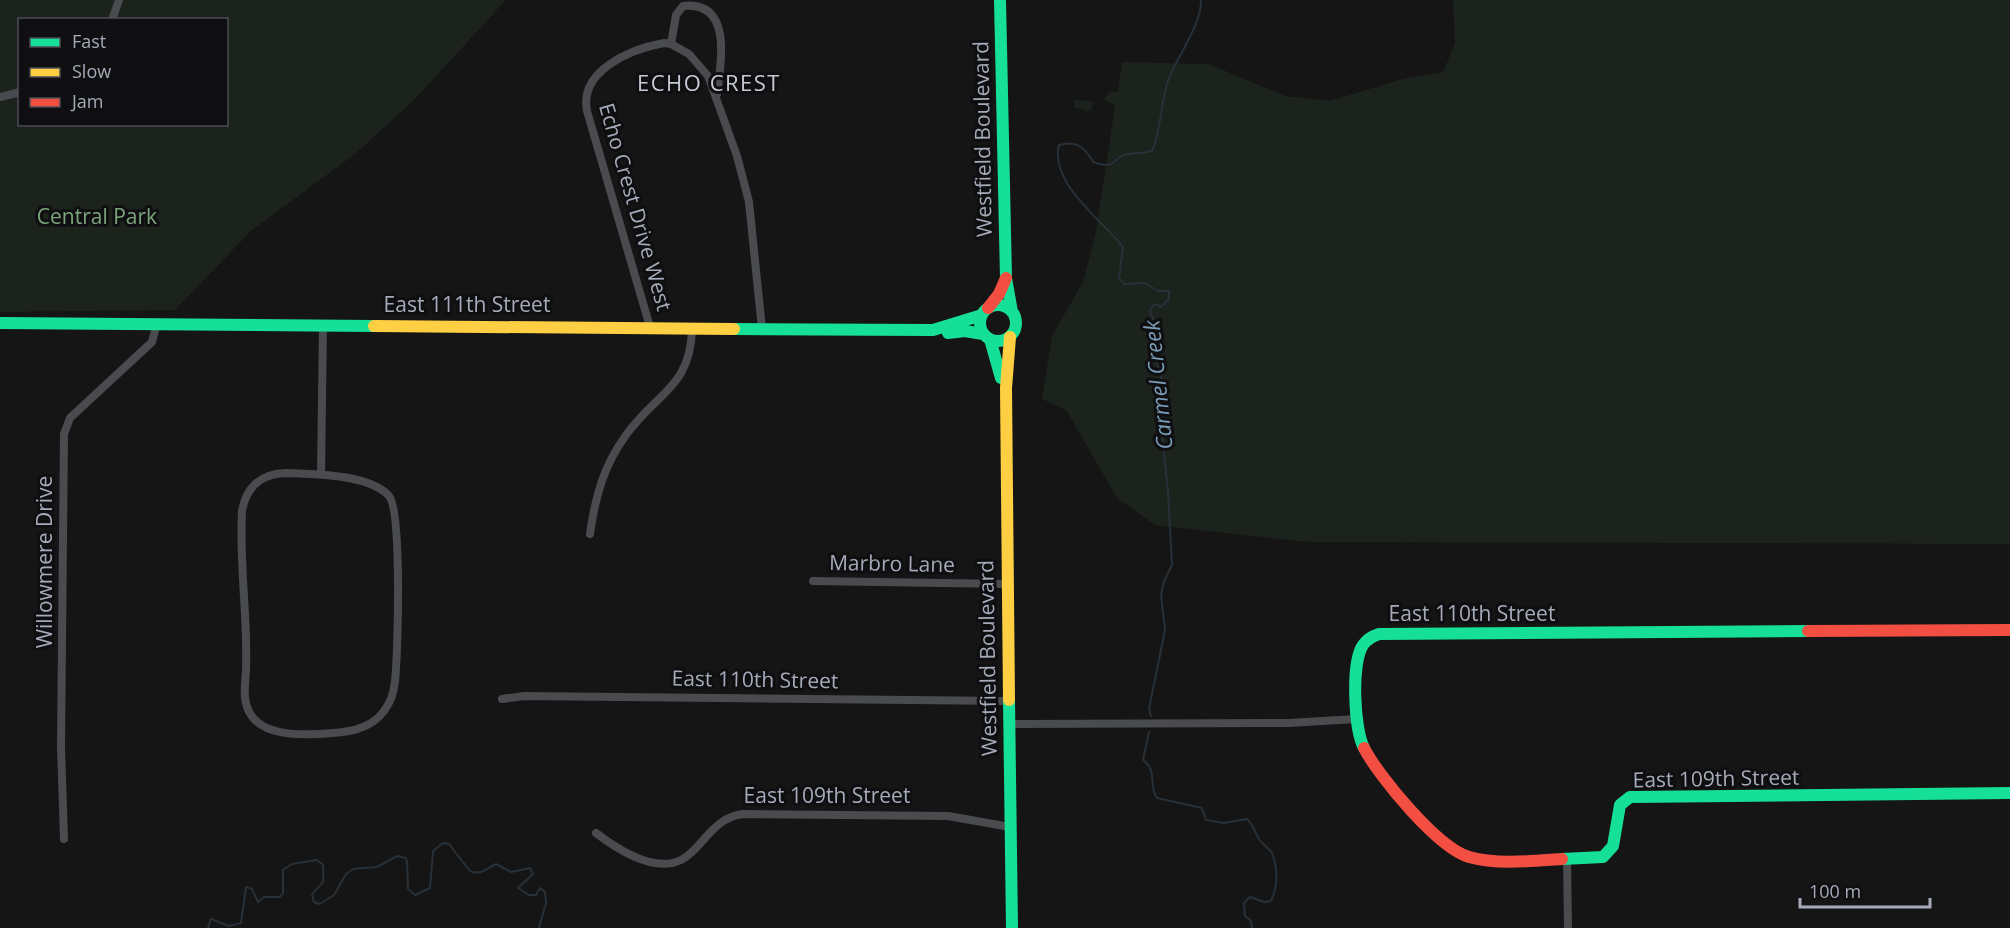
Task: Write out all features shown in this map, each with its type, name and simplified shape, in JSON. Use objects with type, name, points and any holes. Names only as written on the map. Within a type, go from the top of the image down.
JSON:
[{"type":"main road","name":"Westfield Boulevard","points":[[1000,0],[1006,278],[1012,312]]},
{"type":"main road","points":[[985,311],[1001,306],[1012,312],[1016,325],[1010,337],[998,341],[987,336],[980,326],[985,311],[999,294],[1006,278]]},
{"type":"main road","name":"East 111th Street","points":[[0,323],[157,322],[933,330],[962,323],[985,311]]},
{"type":"main road","name":"East 111th Street","points":[[933,330],[941,334],[965,331],[987,336]]},
{"type":"main road","name":"Westfield Boulevard","points":[[987,336],[1006,388]]},
{"type":"main road","name":"Westfield Boulevard","points":[[1010,337],[1006,388],[1006,585],[1012,928]]},
{"type":"main road","name":"East 110th Street","points":[[1356,719],[1358,654],[1369,637],[1379,633],[2010,630]]},
{"type":"main road","name":"East 109th Street","points":[[1356,719],[1360,740],[1380,775],[1453,849],[1467,857],[1482,859],[1603,857],[1613,846],[1617,812],[1623,800],[1630,797],[2010,793]]},
{"type":"street","points":[[113,18],[119,0]]},
{"type":"street","points":[[717,97],[722,35],[719,21],[713,11],[703,5],[683,6],[676,15],[671,44],[689,54],[702,68],[717,97],[746,186],[762,329]]},
{"type":"street","name":"Echo Crest Drive West","points":[[650,327],[587,111],[586,97],[593,78],[614,62],[656,45],[671,44]]},
{"type":"street","points":[[0,97],[18,92]]},
{"type":"street","name":"Willowmere Drive","points":[[64,839],[61,747],[64,434],[70,418],[152,342],[157,322]]},
{"type":"street","points":[[321,474],[323,324]]},
{"type":"street","points":[[590,534],[597,493],[607,467],[632,428],[675,384],[685,369],[691,354],[692,328]]},
{"type":"street","points":[[321,474],[375,486],[390,497],[394,504],[398,544],[395,680],[390,702],[377,719],[369,724],[352,731],[285,733],[262,725],[250,714],[246,703],[247,626],[242,511],[247,493],[267,475],[321,474]]},
{"type":"street","name":"Marbro Lane","points":[[813,581],[1006,585]]},
{"type":"street","name":"East 110th Street","points":[[502,699],[524,696],[1008,701]]},
{"type":"street","points":[[1009,724],[1289,723],[1356,719]]},
{"type":"street","name":"East 109th Street","points":[[596,834],[613,846],[638,857],[671,863],[688,856],[720,823],[743,814],[948,816],[1010,827]]},
{"type":"street","points":[[1567,858],[1568,928]]},
{"type":"green space","name":"Central Park","points":[[0,0],[506,0],[416,98],[355,154],[251,231],[175,310],[0,312]]},
{"type":"green space","points":[[1453,0],[2010,0],[2010,544],[1309,542],[1155,525],[1117,498],[1066,410],[1042,399],[1052,336],[1083,282],[1096,232],[1115,106],[1104,99],[1110,92],[1118,91],[1122,62],[1209,64],[1285,96],[1330,101],[1399,80],[1443,72],[1455,43]]},
{"type":"green space","points":[[1074,101],[1093,101],[1092,108],[1088,111],[1074,107]]},
{"type":"waterway","name":"Carmel Creek","points":[[1151,716],[1149,709],[1165,630],[1161,595],[1164,581],[1172,565],[1168,491],[1161,426],[1162,381],[1148,326],[1153,319],[1150,311],[1154,304],[1161,307],[1169,299],[1169,291],[1158,291],[1145,283],[1124,284],[1119,278],[1123,247],[1070,187],[1062,173],[1058,159],[1059,145],[1070,143],[1087,152],[1093,162],[1107,165],[1127,154],[1152,151],[1169,78],[1194,29],[1201,0]]},
{"type":"waterway","name":"Carmel Creek","points":[[1149,732],[1143,760],[1148,764],[1152,773],[1153,788],[1157,798],[1202,808],[1206,820],[1224,823],[1247,819],[1260,841],[1272,853],[1276,877],[1271,901],[1264,902],[1250,897],[1244,903],[1245,916],[1251,921],[1252,928]]},
{"type":"waterway","points":[[208,928],[211,919],[229,926],[241,923],[246,887],[252,889],[258,902],[264,897],[280,897],[283,893],[283,870],[292,864],[317,860],[323,865],[323,878],[322,883],[312,895],[314,902],[320,904],[334,895],[346,874],[353,869],[377,867],[397,856],[406,858],[408,889],[415,895],[430,888],[433,851],[443,843],[449,844],[470,871],[481,872],[496,864],[511,872],[530,868],[533,874],[518,888],[529,895],[536,895],[540,888],[545,892],[546,903],[539,928]]},
{"type":"traffic: fast","points":[[1000,0],[1006,278],[1012,312]]},
{"type":"traffic: fast","points":[[998,305],[1011,310],[1016,323],[1011,336],[998,341],[985,336],[980,323],[985,310],[998,305]]},
{"type":"traffic: fast","points":[[734,329],[933,330],[982,315]]},
{"type":"traffic: fast","points":[[0,323],[374,326]]},
{"type":"traffic: fast","points":[[948,333],[965,331],[983,334]]},
{"type":"traffic: fast","points":[[990,339],[1001,378]]},
{"type":"traffic: fast","points":[[1364,748],[1356,712],[1355,680],[1359,654],[1363,645],[1370,638],[1379,634],[1808,631]]},
{"type":"traffic: fast","points":[[1009,700],[1012,928]]},
{"type":"traffic: fast","points":[[1562,859],[1603,857],[1613,846],[1620,805],[1630,797],[2010,793]]},
{"type":"traffic: slow","points":[[374,326],[734,329]]},
{"type":"traffic: slow","points":[[1009,700],[1006,388],[1010,337]]},
{"type":"traffic: jam","points":[[988,308],[999,294],[1006,278]]},
{"type":"traffic: jam","points":[[1808,631],[2010,630]]},
{"type":"traffic: jam","points":[[1364,748],[1382,776],[1410,810],[1456,851],[1469,857],[1492,861],[1562,859]]},
{"type":"district","name":"ECHO CREST","points":[[709,83]]}]
